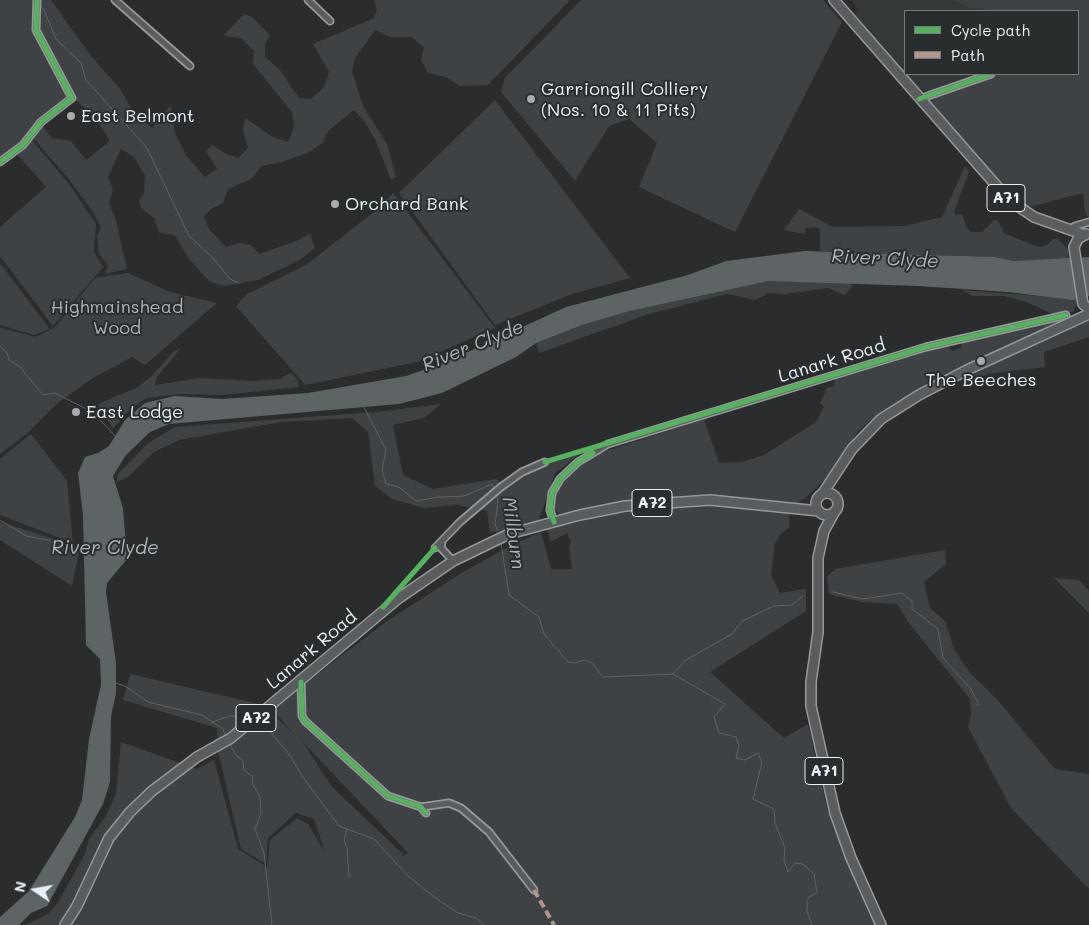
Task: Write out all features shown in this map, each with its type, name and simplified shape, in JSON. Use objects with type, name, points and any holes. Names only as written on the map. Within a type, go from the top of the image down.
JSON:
[{"type":"main road","name":"A71","points":[[834,0],[1009,200],[1034,217],[1069,230],[1087,234]]},
{"type":"main road","name":"A71","points":[[1057,226],[1071,239],[1074,248],[1085,304],[1078,317]]},
{"type":"main road","name":"A71","points":[[1074,248],[1078,239],[1087,234]]},
{"type":"main road","points":[[820,496],[852,449],[871,428],[898,408],[967,370],[1078,317],[1089,314]]},
{"type":"main road","points":[[834,496],[836,484],[844,463]]},
{"type":"main road","points":[[798,508],[820,496],[829,493],[834,496],[837,502],[835,511],[828,514],[820,512]]},
{"type":"main road","name":"A71","points":[[820,496],[816,505],[820,512],[824,531]]},
{"type":"main road","name":"Lanark Road","points":[[66,925],[84,893],[100,853],[130,812],[171,775],[197,757],[231,738],[301,682],[399,598],[453,561],[509,534],[610,509],[668,502],[710,500],[798,508],[820,512]]},
{"type":"main road","name":"A71","points":[[835,511],[824,531],[818,558],[818,639],[811,682],[813,722],[835,813],[851,858],[880,925]]},
{"type":"street","points":[[0,162],[23,145],[41,122],[72,98],[36,30],[37,0]]},
{"type":"street","points":[[115,0],[190,66]]},
{"type":"street","points":[[308,0],[330,20]]},
{"type":"street","points":[[919,99],[988,75]]},
{"type":"street","points":[[1069,230],[1089,222]]},
{"type":"street","name":"Lanark Road","points":[[554,522],[550,510],[552,493],[560,479],[578,462],[608,444],[926,347],[1066,316]]},
{"type":"street","points":[[435,548],[501,486],[522,472],[544,462]]},
{"type":"street","points":[[442,542],[441,548],[453,561]]},
{"type":"street","points":[[301,682],[302,716],[305,721],[388,796],[421,807],[426,812]]},
{"type":"street","points":[[421,807],[435,804],[452,804],[484,826],[534,890]]},
{"type":"shaded area","points":[[851,0],[953,0],[970,8],[984,8],[985,10],[904,10],[904,75],[854,14],[859,10]]},
{"type":"shaded area","points":[[904,75],[983,75],[929,97],[927,91],[921,91]]},
{"type":"green space","points":[[0,0],[51,0],[91,56],[121,90],[133,112],[152,128],[171,105],[175,133],[186,155],[205,177],[217,169],[206,151],[212,145],[226,154],[238,158],[248,148],[243,132],[245,118],[273,137],[288,142],[294,128],[292,112],[253,64],[254,51],[241,38],[223,36],[244,14],[252,17],[270,35],[265,44],[265,57],[280,70],[299,98],[311,99],[324,87],[329,72],[313,44],[374,18],[377,9],[374,0],[570,0],[488,85],[460,86],[446,77],[428,73],[421,60],[424,48],[412,37],[390,37],[375,30],[355,58],[352,71],[363,106],[387,144],[396,177],[391,180],[375,139],[364,121],[354,110],[329,130],[322,143],[308,153],[282,162],[261,166],[253,178],[228,189],[223,203],[211,209],[204,217],[209,229],[226,247],[239,243],[251,245],[259,254],[294,242],[310,234],[315,248],[298,261],[258,280],[224,286],[210,282],[189,259],[175,235],[159,233],[154,218],[141,208],[139,200],[144,193],[145,176],[134,157],[121,149],[108,177],[113,190],[109,203],[116,221],[127,269],[105,274],[108,266],[99,253],[97,236],[101,227],[91,209],[68,178],[34,139],[43,127],[52,138],[71,141],[86,160],[110,141],[86,109],[72,97],[0,162]]},
{"type":"green space","points":[[581,0],[823,0],[842,22],[735,232],[639,187],[657,143],[629,119],[609,126],[575,181],[501,92],[505,78]]},
{"type":"green space","points":[[953,0],[1089,0],[1089,219],[1085,212],[1083,193],[1025,208],[1003,192],[928,102],[929,97],[983,75],[1079,75],[1079,10],[985,10],[983,8],[970,8]]},
{"type":"green space","points":[[495,100],[630,278],[572,294],[495,325],[399,193]]},
{"type":"green space","points":[[31,139],[69,184],[96,224],[94,252],[103,267],[53,326],[0,256],[0,227],[46,187],[17,154]]},
{"type":"green space","points":[[965,166],[969,172],[954,212],[955,215],[962,214],[967,228],[971,232],[982,232],[994,220],[998,221],[1005,234],[1034,245],[1041,247],[1053,239],[1058,239],[1069,250],[1068,259],[1013,261],[995,257],[820,251],[820,230],[817,227],[805,228],[805,234],[784,230],[799,209],[833,227],[904,226],[942,217]]},
{"type":"green space","points":[[393,193],[495,328],[417,362],[305,385],[236,306],[247,294],[306,265],[379,208]]},
{"type":"green space","points":[[0,263],[49,329],[34,335],[0,325]]},
{"type":"green space","name":"Highmainshead Wood","points":[[128,273],[170,292],[217,303],[145,365],[132,357],[93,378],[59,402],[29,432],[0,454],[0,328],[36,337],[55,327],[95,278]]},
{"type":"green space","points":[[769,281],[851,282],[852,287],[845,295],[828,288],[785,294],[769,293],[755,300],[727,294],[649,314],[539,353],[536,343],[582,325],[630,311]]},
{"type":"green space","points":[[962,290],[1078,299],[1078,302],[1073,312],[1053,314],[1029,303],[1004,296],[973,296]]},
{"type":"green space","points":[[1061,320],[928,384],[879,413],[858,431],[829,476],[797,503],[789,504],[740,497],[710,496],[675,497],[604,504],[561,515],[552,508],[554,494],[564,477],[594,455],[704,419],[719,463],[742,462],[764,455],[816,422],[824,407],[820,403],[827,388],[834,386],[835,378],[947,345],[952,351],[961,348],[961,342]]},
{"type":"green space","points":[[1089,320],[1089,337],[1044,352],[1045,367],[988,374],[963,385],[964,380],[1001,359]]},
{"type":"green space","points":[[181,348],[157,377],[155,385],[200,378],[251,381],[279,379],[291,373],[297,379],[299,387],[223,395],[180,394],[146,398],[127,412],[113,429],[98,404],[136,388],[152,376],[173,352]]},
{"type":"green space","points":[[441,404],[424,418],[393,425],[403,475],[433,489],[495,479],[509,486],[522,475],[580,454],[555,473],[539,520],[490,533],[487,511],[457,505],[424,508],[392,499],[375,486],[368,432],[352,418],[281,422],[179,440],[154,452],[128,477],[117,482],[117,475],[148,443],[175,427],[376,412]]},
{"type":"green space","points":[[31,434],[67,481],[73,543],[0,515],[0,459]]},
{"type":"green space","points":[[700,504],[734,506],[789,514],[789,528],[781,533],[775,544],[771,575],[780,593],[806,589],[806,611],[710,672],[784,738],[808,724],[827,808],[875,925],[25,925],[48,914],[57,904],[85,854],[89,839],[106,816],[116,794],[121,742],[197,769],[214,760],[238,849],[267,867],[270,840],[297,818],[308,824],[325,852],[314,819],[296,813],[268,838],[266,864],[241,849],[218,751],[217,728],[123,700],[130,674],[263,705],[294,734],[272,709],[387,621],[460,574],[510,546],[541,532],[551,569],[572,569],[569,546],[571,542],[567,533],[550,542],[548,529],[635,509],[640,510],[640,518],[652,508]],"holes":[[[302,741],[408,853],[400,857],[403,854],[332,787]]]},
{"type":"green space","points":[[0,522],[80,547],[72,586],[0,540]]},
{"type":"green space","points":[[945,550],[946,564],[924,582],[930,608],[945,621],[954,649],[970,673],[996,698],[1055,769],[1089,774],[1089,889],[1011,808],[968,727],[971,714],[970,699],[908,622],[897,604],[862,602],[829,594],[827,577],[835,569]]},
{"type":"green space","points":[[1054,578],[1079,580],[1089,591],[1089,613]]},
{"type":"water","name":"River Clyde","points":[[805,251],[995,257],[1013,261],[1089,257],[1089,296],[1073,300],[1008,292],[918,286],[769,281],[630,311],[582,325],[536,343],[516,357],[442,393],[399,404],[169,424],[150,432],[126,455],[113,476],[123,508],[127,559],[107,583],[106,592],[116,663],[116,694],[111,716],[110,782],[103,804],[47,906],[31,913],[19,925],[0,925],[0,917],[29,891],[75,817],[82,800],[89,739],[101,685],[100,659],[86,645],[83,515],[78,473],[85,457],[98,453],[109,446],[125,420],[145,403],[174,396],[222,399],[308,393],[406,376],[446,362],[566,307],[688,275],[726,261]]},
{"type":"waterway","points":[[39,4],[44,10],[56,39],[81,63],[86,80],[147,148],[189,236],[212,257],[230,279],[239,283]]},
{"type":"waterway","points":[[0,346],[7,353],[9,360],[19,366],[43,395],[55,393],[94,413],[115,436]]},
{"type":"waterway","name":"Millburn","points":[[364,407],[386,450],[382,470],[386,484],[399,487],[416,501],[439,497],[464,496],[492,484],[494,490]]},
{"type":"waterway","name":"Millburn","points":[[496,494],[498,502],[495,524],[499,534]]},
{"type":"waterway","points":[[0,520],[26,536],[48,540],[56,546],[84,552]]},
{"type":"waterway","name":"Millburn","points":[[501,543],[509,595],[539,617],[544,634],[568,662],[574,663],[585,660],[591,662],[603,677],[673,674],[725,704],[714,717],[719,733],[736,737],[739,746],[736,758],[745,760],[758,753],[762,762],[753,799],[774,809],[775,823],[785,848],[784,860],[788,872],[795,863],[803,864],[814,874],[817,892],[808,898],[807,911],[812,925]]},
{"type":"waterway","points":[[833,592],[863,599],[902,593],[912,601],[912,609],[938,629],[943,658],[971,689],[979,705]]},
{"type":"waterway","points":[[673,674],[686,660],[732,634],[742,621],[774,606],[792,605],[803,596]]},
{"type":"waterway","points":[[115,683],[125,686],[148,702],[202,715],[212,722],[230,716],[251,717]]},
{"type":"waterway","points":[[212,722],[222,728],[226,736]]},
{"type":"waterway","points":[[258,722],[267,728],[289,754],[302,776],[339,826],[374,839],[408,876],[437,899],[458,913],[476,918],[484,925]]},
{"type":"waterway","points":[[230,744],[235,754],[243,761],[244,770],[253,777],[252,783],[260,797],[261,813],[255,829],[264,853],[272,925]]},
{"type":"waterway","points":[[347,829],[344,840],[347,848],[349,877]]},
{"type":"marked path","points":[[534,890],[554,925]]},
{"type":"cycle path","points":[[0,162],[23,145],[41,122],[72,98],[36,30],[37,0]]},
{"type":"cycle path","points":[[919,99],[988,75]]},
{"type":"cycle path","points":[[545,462],[926,347],[1066,315]]},
{"type":"cycle path","points":[[554,522],[550,510],[552,493],[560,479],[578,462],[593,453]]},
{"type":"cycle path","points":[[383,607],[435,548]]},
{"type":"cycle path","points":[[301,682],[302,716],[305,721],[388,796],[421,807],[426,813]]},
{"type":"place","name":"Garriongill Colliery (Nos. 10 & 11 Pits)","points":[[531,99]]},
{"type":"place","name":"East Belmont","points":[[71,116]]},
{"type":"place","name":"Orchard Bank","points":[[335,204]]},
{"type":"place","name":"The Beeches","points":[[981,361]]},
{"type":"place","name":"East Lodge","points":[[76,412]]}]
